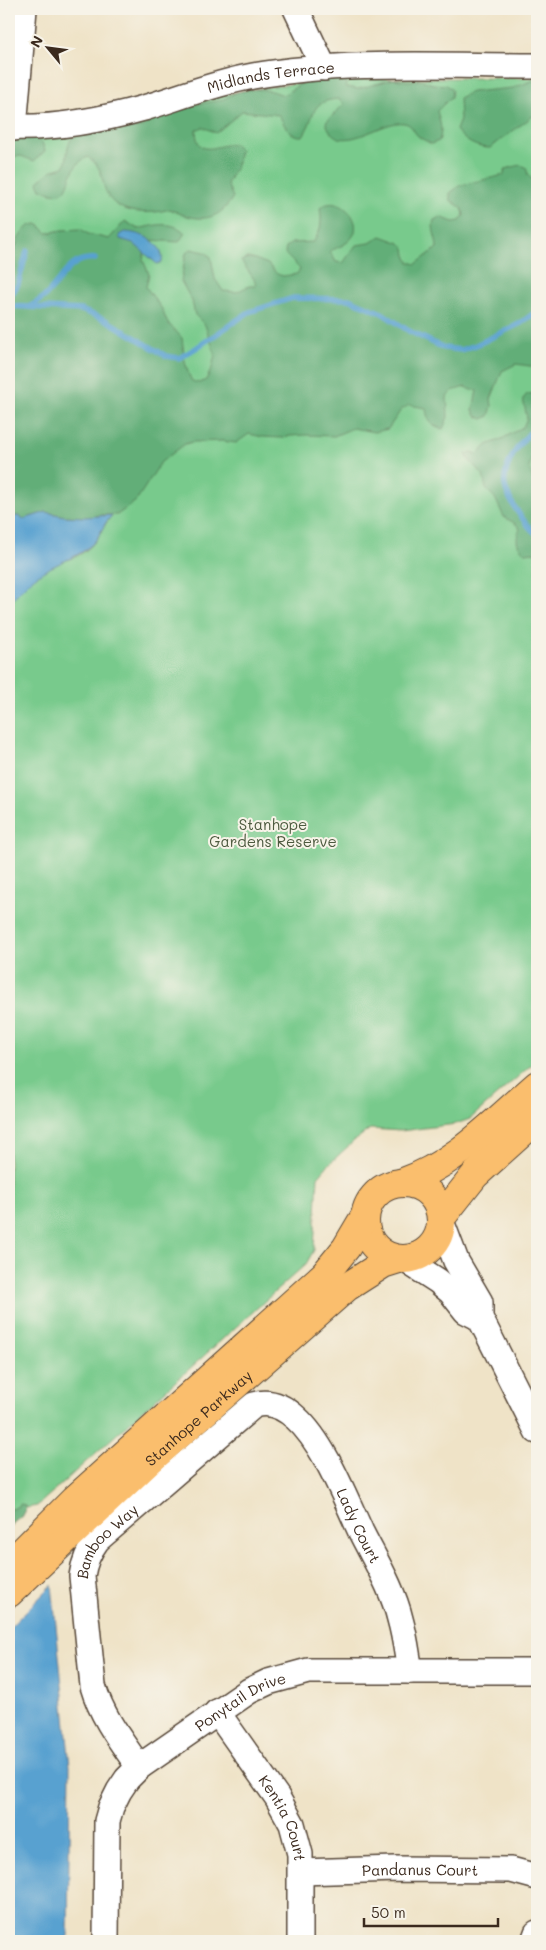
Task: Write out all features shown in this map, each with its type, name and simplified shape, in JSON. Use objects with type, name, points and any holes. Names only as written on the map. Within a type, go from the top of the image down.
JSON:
[{"type":"main road","points":[[401,1183],[418,1186],[425,1190],[436,1202],[441,1220],[440,1230],[430,1247],[422,1254],[401,1259],[380,1252],[373,1244],[365,1226],[365,1216],[370,1201],[377,1192],[387,1186],[401,1183],[431,1171],[456,1156],[537,1085]]},
{"type":"main road","points":[[441,1220],[475,1174],[537,1119]]},
{"type":"main road","name":"Stanhope Parkway","points":[[9,1565],[74,1500],[324,1275],[346,1248],[365,1216]]},
{"type":"main road","name":"Stanhope Parkway","points":[[9,1593],[149,1461],[347,1287],[383,1264],[401,1259]]},
{"type":"street","points":[[12,128],[24,9]]},
{"type":"street","points":[[296,9],[324,68]]},
{"type":"street","name":"Midlands Terrace","points":[[12,128],[82,122],[144,107],[221,83],[279,72],[324,68],[537,66]]},
{"type":"street","points":[[441,1220],[456,1262],[480,1302],[480,1318],[537,1431]]},
{"type":"street","points":[[401,1259],[438,1281],[451,1292],[466,1310],[480,1318]]},
{"type":"street","name":"Bamboo Way","points":[[139,1767],[106,1719],[98,1703],[93,1686],[82,1576],[84,1564],[97,1540],[246,1411],[262,1402],[269,1403]]},
{"type":"street","name":"Lady Court","points":[[269,1403],[287,1411],[296,1418],[311,1435],[324,1455],[387,1584],[400,1618],[410,1671]]},
{"type":"street","name":"Ponytail Drive","points":[[106,1941],[107,1821],[119,1791],[127,1779],[139,1767],[249,1691],[288,1676],[308,1671],[537,1671]]},
{"type":"street","name":"Kentia Court","points":[[217,1712],[286,1811],[297,1839],[301,1872],[300,1941]]},
{"type":"street","name":"Pandanus Court","points":[[301,1872],[396,1868],[512,1870],[537,1877]]},
{"type":"street","points":[[534,1941],[537,1933]]},
{"type":"green space","points":[[331,77],[346,80],[346,87],[358,89],[393,79],[421,80],[433,84],[447,85],[452,90],[451,97],[437,111],[441,130],[439,141],[431,144],[419,137],[411,126],[404,123],[394,123],[361,136],[340,138],[332,133],[326,122],[344,104],[339,99],[329,100],[318,106],[303,136],[291,133],[279,115],[242,111],[216,133],[203,127],[196,130],[197,139],[204,148],[235,144],[240,150],[237,165],[227,184],[233,197],[220,212],[204,218],[188,216],[170,209],[154,212],[135,212],[118,206],[107,194],[97,166],[88,157],[74,169],[65,190],[60,193],[41,189],[38,182],[50,171],[64,167],[70,141],[73,137],[83,132],[124,126],[139,128],[155,117],[173,110],[219,101],[237,92],[264,90],[283,95],[307,80]]},
{"type":"green space","name":"Stanhope Gardens Reserve","points":[[389,78],[537,78],[537,1060],[470,1119],[456,1124],[401,1131],[370,1129],[355,1140],[318,1177],[314,1250],[306,1264],[37,1506],[26,1508],[21,1517],[13,1523],[9,1531],[9,566],[54,563],[75,557],[93,544],[112,515],[92,518],[64,516],[46,512],[24,519],[9,517],[9,140],[62,138],[101,132],[130,125],[226,94],[279,86]]},
{"type":"green space","points":[[537,79],[537,113],[490,148],[480,147],[471,143],[456,130],[460,120],[459,98],[471,92],[513,88]]},
{"type":"green space","points":[[31,135],[42,142],[45,151],[34,161],[21,156],[9,157],[9,137]]},
{"type":"green space","points":[[520,165],[526,167],[528,175],[537,184],[537,367],[516,364],[502,371],[491,399],[492,406],[489,416],[483,419],[476,416],[473,410],[477,390],[465,387],[452,391],[447,397],[448,417],[443,429],[430,422],[426,408],[409,405],[401,410],[388,429],[374,432],[353,428],[334,436],[306,435],[283,438],[249,434],[236,443],[222,441],[192,442],[185,444],[161,462],[136,501],[117,515],[99,515],[92,518],[64,516],[46,512],[24,519],[18,516],[9,517],[9,262],[19,238],[26,228],[38,224],[47,233],[81,229],[88,234],[109,239],[125,221],[138,229],[156,225],[169,225],[185,233],[179,242],[150,240],[146,245],[143,260],[149,274],[146,287],[162,309],[167,322],[182,338],[185,362],[189,375],[192,381],[199,383],[206,380],[212,368],[215,354],[205,325],[195,315],[192,301],[181,281],[186,253],[191,249],[205,252],[211,257],[215,279],[223,291],[236,292],[249,286],[256,286],[254,279],[241,261],[248,258],[268,264],[277,274],[283,276],[297,274],[300,269],[285,254],[286,247],[292,243],[313,242],[321,225],[320,208],[327,204],[334,204],[347,210],[355,222],[353,236],[349,241],[330,251],[336,262],[343,263],[356,245],[370,243],[381,236],[400,243],[405,248],[409,262],[416,264],[437,248],[433,227],[434,220],[440,217],[453,222],[460,221],[464,215],[462,208],[450,200],[450,193],[461,185],[504,175],[505,169]]},
{"type":"green space","points":[[537,393],[537,451],[531,460],[529,468],[537,490],[537,554],[533,552],[526,553],[520,548],[517,536],[520,529],[516,524],[504,517],[495,498],[486,489],[483,475],[466,454],[472,452],[478,454],[487,445],[523,427],[527,418],[523,399],[527,394]]},
{"type":"green space","points":[[21,1504],[26,1508],[21,1517],[13,1523],[9,1530],[9,1508],[13,1509]]},
{"type":"water","points":[[124,232],[130,232],[150,239],[160,249],[162,262],[157,264],[133,243],[120,239],[119,235]]},
{"type":"water","points":[[46,512],[64,516],[85,517],[113,515],[106,522],[94,543],[36,577],[18,593],[9,605],[9,517],[18,516],[24,519]]},
{"type":"water","points":[[52,1585],[70,1766],[68,1941],[9,1941],[9,1628]]},
{"type":"waterway","points":[[9,299],[18,284],[27,251]]},
{"type":"waterway","points":[[29,307],[46,295],[73,265],[86,259],[95,259]]},
{"type":"waterway","points":[[9,306],[81,310],[106,320],[166,356],[179,358],[249,312],[293,298],[349,299],[382,313],[409,331],[444,348],[461,350],[476,345],[521,323],[537,311]]},
{"type":"waterway","points":[[537,426],[514,453],[505,478],[506,490],[512,504],[527,525],[537,534]]}]
